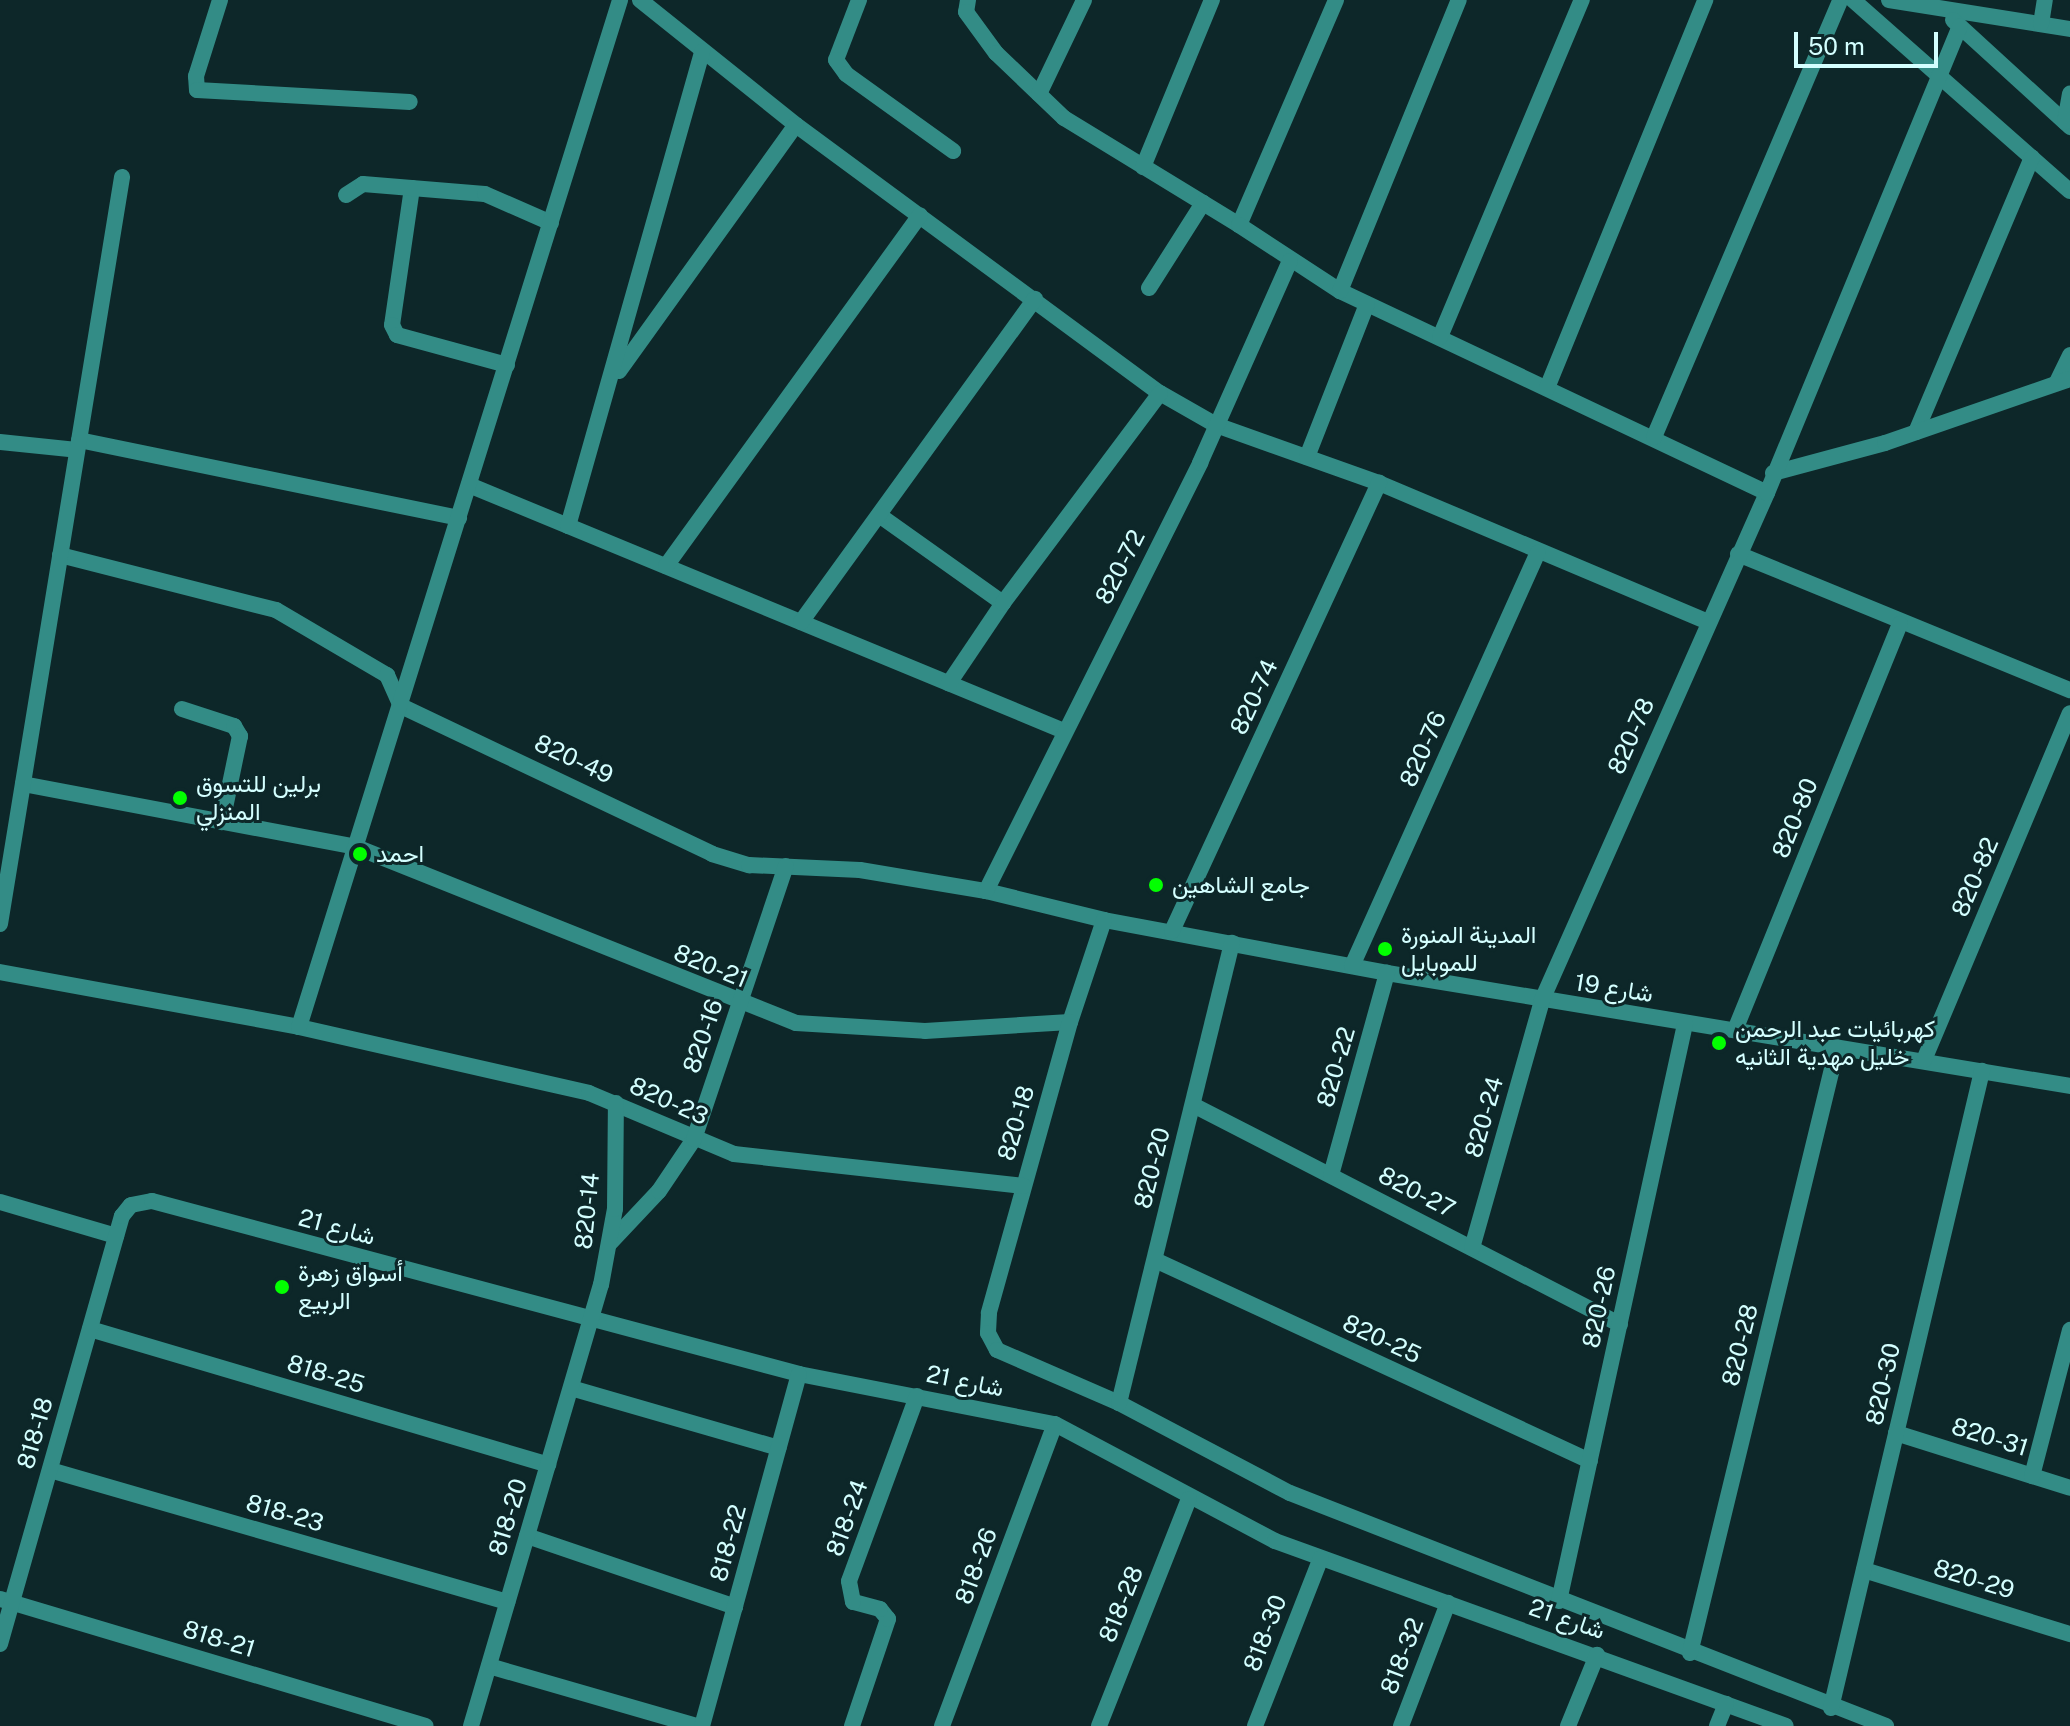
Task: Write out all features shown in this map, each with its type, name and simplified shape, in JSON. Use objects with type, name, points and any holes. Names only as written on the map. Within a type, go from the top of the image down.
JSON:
[{"type":"street","points":[[220,0],[196,76],[197,90],[410,102]]},
{"type":"street","points":[[299,1027],[620,0]]},
{"type":"street","points":[[640,0],[796,125],[1160,393],[1216,425],[1379,483],[1538,553],[1708,622]]},
{"type":"street","points":[[859,0],[836,60],[846,74],[953,151]]},
{"type":"street","points":[[968,0],[966,12],[996,53],[1064,118],[1239,225],[1290,261],[1340,291],[1767,493]]},
{"type":"street","points":[[1039,94],[1084,0]]},
{"type":"street","points":[[1143,167],[1212,0]]},
{"type":"street","points":[[1239,225],[1336,0]]},
{"type":"street","points":[[1340,291],[1459,0]]},
{"type":"street","points":[[1440,337],[1582,0]]},
{"type":"street","points":[[1547,388],[1705,0]]},
{"type":"street","points":[[1654,437],[1840,0]]},
{"type":"street","points":[[1853,0],[2070,191]]},
{"type":"street","points":[[1889,0],[2070,29]]},
{"type":"street","points":[[2041,24],[2045,0]]},
{"type":"street","points":[[1940,8],[2068,124]]},
{"type":"street","name":"820-78","points":[[1542,1000],[1767,493],[1960,26]]},
{"type":"street","points":[[568,526],[702,52]]},
{"type":"street","points":[[2068,124],[2070,93]]},
{"type":"street","points":[[611,382],[796,125]]},
{"type":"street","points":[[1916,432],[2032,157]]},
{"type":"street","points":[[0,924],[122,177]]},
{"type":"street","points":[[346,195],[363,184],[485,194],[551,223]]},
{"type":"street","points":[[412,188],[392,325],[397,335],[507,365]]},
{"type":"street","points":[[1149,288],[1203,203]]},
{"type":"street","points":[[666,566],[920,215]]},
{"type":"street","name":"820-72","points":[[986,891],[1216,425],[1290,261]]},
{"type":"street","points":[[801,622],[1035,299]]},
{"type":"street","points":[[1307,457],[1367,304]]},
{"type":"street","points":[[1773,473],[1916,432],[2064,380],[2070,355]]},
{"type":"street","points":[[949,683],[1003,603],[1160,393]]},
{"type":"street","points":[[0,442],[78,445],[459,518]]},
{"type":"street","name":"820-74","points":[[1172,931],[1379,483]]},
{"type":"street","points":[[469,485],[1064,731]]},
{"type":"street","points":[[879,515],[1003,603]]},
{"type":"street","name":"820-76","points":[[1352,966],[1538,553]]},
{"type":"street","points":[[1738,554],[1900,624],[2070,690]]},
{"type":"street","points":[[60,555],[276,610],[387,675],[401,706]]},
{"type":"street","name":"820-80","points":[[1735,1030],[1900,624]]},
{"type":"street","name":"820-49","points":[[401,706],[712,854],[749,865],[860,870],[986,891],[1104,920]]},
{"type":"street","points":[[182,709],[234,726],[240,736],[222,822]]},
{"type":"street","name":"820-82","points":[[1924,1060],[2070,713]]},
{"type":"street","name":"820-21","points":[[23,784],[356,847],[740,1004],[796,1023],[925,1031],[1070,1022]]},
{"type":"street","name":"820-16","points":[[610,1243],[659,1191],[694,1139],[786,866]]},
{"type":"street","name":"شارع 19","points":[[1104,920],[1542,1000],[2070,1086]]},
{"type":"street","name":"820-18","points":[[991,1342],[987,1323],[1023,1186],[1070,1022],[1104,920]]},
{"type":"street","name":"820-20","points":[[1119,1403],[1232,943]]},
{"type":"street","name":"820-23","points":[[0,972],[299,1027],[616,1103],[694,1139],[746,1157],[1023,1186]]},
{"type":"street","name":"820-22","points":[[1331,1175],[1387,973]]},
{"type":"street","name":"820-24","points":[[1472,1248],[1542,1000]]},
{"type":"street","name":"820-26","points":[[1559,1601],[1685,1024]]},
{"type":"street","name":"820-28","points":[[1690,1653],[1837,1048]]},
{"type":"street","name":"820-30","points":[[1831,1708],[1982,1071]]},
{"type":"street","name":"820-14","points":[[590,1322],[610,1243],[616,1103]]},
{"type":"street","name":"820-27","points":[[1193,1105],[1620,1324]]},
{"type":"street","name":"شارع 21","points":[[116,1236],[126,1210],[152,1201],[590,1322],[799,1374],[1055,1424],[1102,1444],[1189,1499],[1321,1558],[1597,1655],[1786,1726]]},
{"type":"street","points":[[0,1202],[116,1236]]},
{"type":"street","name":"818-18","points":[[0,1644],[6,1601],[50,1470],[116,1236]]},
{"type":"street","name":"820-25","points":[[1155,1260],[1590,1461]]},
{"type":"street","name":"818-20","points":[[471,1726],[590,1322]]},
{"type":"street","name":"818-25","points":[[90,1329],[548,1465]]},
{"type":"street","points":[[2032,1476],[2070,1330]]},
{"type":"street","name":"شارع 21","points":[[991,1342],[1014,1360],[1119,1403],[1290,1493],[1690,1653],[1886,1726]]},
{"type":"street","name":"818-22","points":[[700,1726],[799,1374]]},
{"type":"street","points":[[571,1388],[779,1448]]},
{"type":"street","name":"818-24","points":[[852,1726],[888,1619],[880,1609],[853,1602],[849,1581],[917,1396]]},
{"type":"street","name":"818-26","points":[[942,1726],[1055,1424]]},
{"type":"street","name":"820-31","points":[[1896,1433],[2070,1488]]},
{"type":"street","name":"818-23","points":[[50,1470],[507,1602]]},
{"type":"street","name":"818-28","points":[[1099,1726],[1189,1499]]},
{"type":"street","points":[[527,1536],[735,1607]]},
{"type":"street","name":"818-30","points":[[1255,1726],[1321,1558]]},
{"type":"street","name":"820-29","points":[[1864,1570],[2070,1634]]},
{"type":"street","name":"818-21","points":[[6,1601],[425,1726]]},
{"type":"street","name":"818-32","points":[[1401,1726],[1448,1603]]},
{"type":"street","points":[[1568,1726],[1597,1655]]},
{"type":"street","points":[[489,1666],[700,1726]]},
{"type":"street","points":[[1717,1726],[1726,1704]]},
{"type":"place","name":"برلين للتسوق المنزلي","points":[[180,798]]},
{"type":"place","name":"احمد","points":[[360,854]]},
{"type":"place","name":"جامع الشاهين","points":[[1156,885]]},
{"type":"place","name":"المدينة المنورة للموبايل","points":[[1385,949]]},
{"type":"place","name":"كهربائيات عبد الرحمن خليل مهدية الثانيه","points":[[1719,1043]]},
{"type":"place","name":"أسواق زهرة الربيع","points":[[282,1287]]}]
